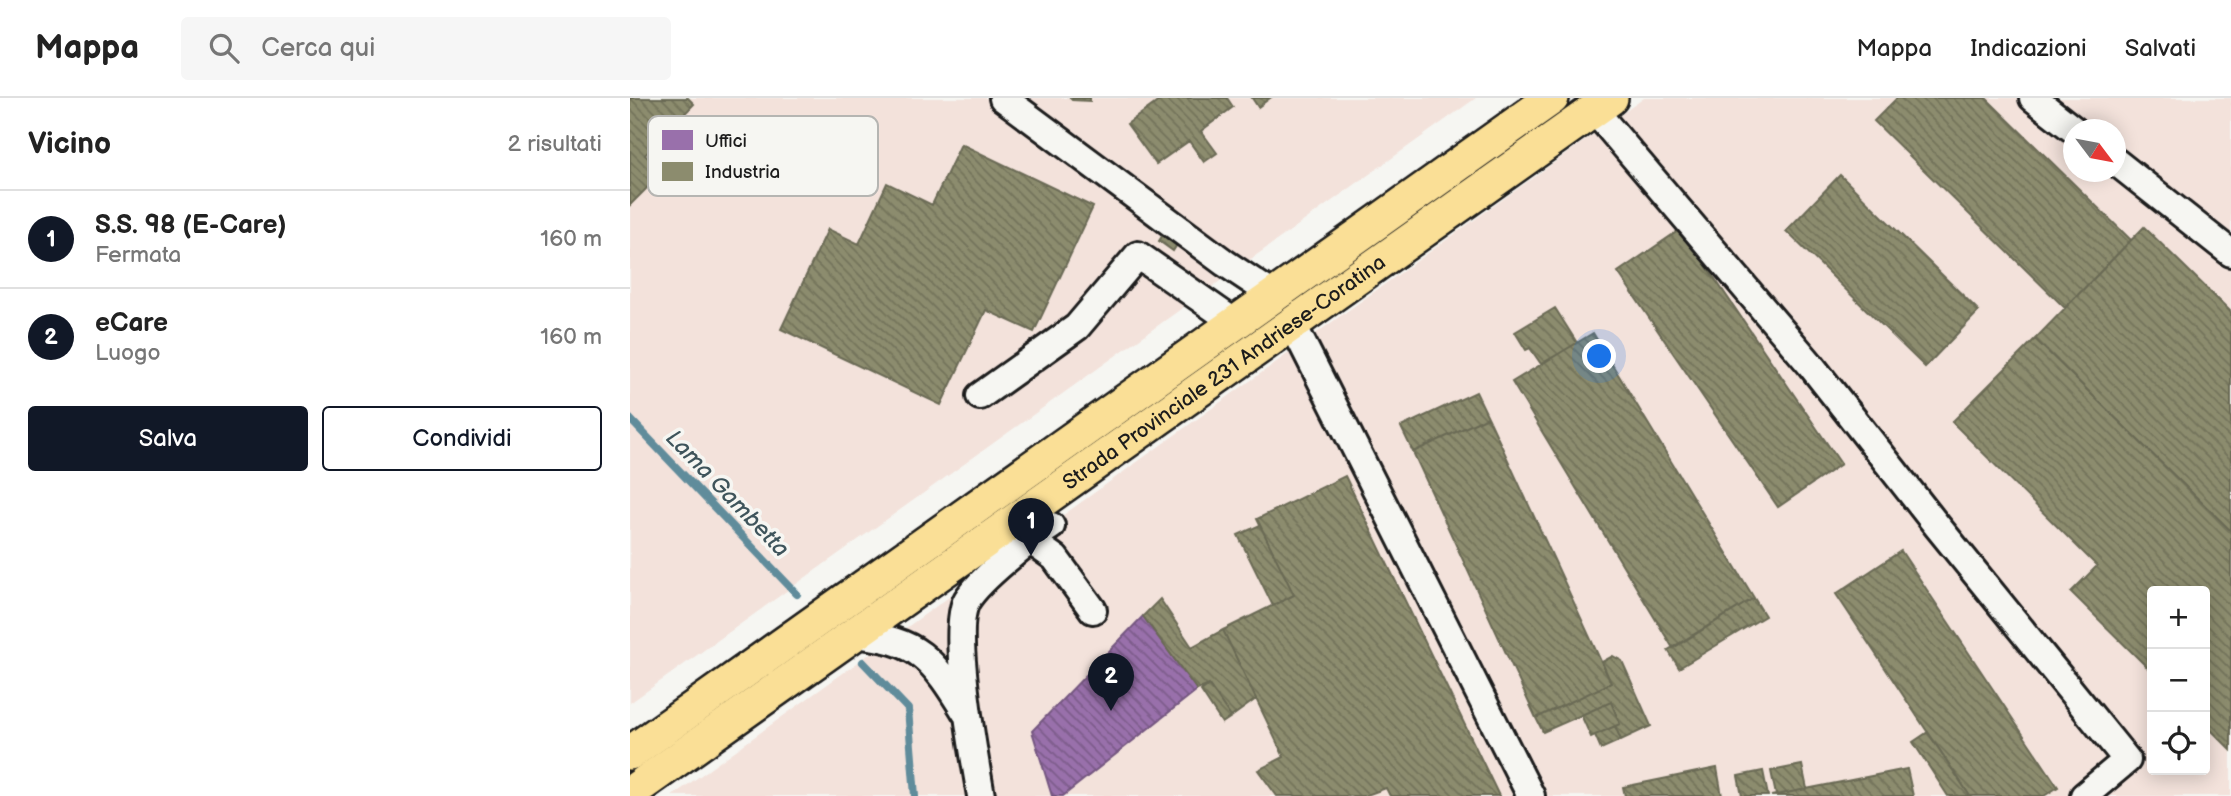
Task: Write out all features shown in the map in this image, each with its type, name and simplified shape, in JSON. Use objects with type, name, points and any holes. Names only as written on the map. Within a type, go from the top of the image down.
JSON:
[{"type":"main road","name":"Strada Provinciale 231 Andriese-Coratina","points":[[630,753],[1552,98]]},
{"type":"main road","name":"Strada Provinciale 231 Andriese-Coratina","points":[[630,793],[853,634],[1017,532],[1292,323],[1603,104]]},
{"type":"street","points":[[1003,98],[1225,264],[1273,295]]},
{"type":"street","points":[[2033,98],[2063,121]]},
{"type":"street","points":[[1603,104],[1938,527],[2127,760],[2084,796]]},
{"type":"street","points":[[2126,170],[2231,253]]},
{"type":"street","points":[[980,396],[1077,327],[1139,256],[1234,322]]},
{"type":"street","points":[[1292,323],[1531,796]]},
{"type":"street","points":[[982,796],[967,714],[960,624],[967,600],[1017,532],[1051,526]]},
{"type":"street","points":[[1017,532],[1055,558],[1093,610]]},
{"type":"street","points":[[853,634],[890,637],[914,647],[943,676],[967,714]]},
{"type":"shaded area","points":[[630,98],[1476,98],[630,703]]},
{"type":"shaded area","points":[[1644,98],[2231,98],[2231,796],[672,796]]},
{"type":"building: Uffici","points":[[1143,616],[1197,690],[1063,796],[1052,796],[1032,731]]},
{"type":"building: Industria","points":[[630,98],[688,98],[694,104],[682,116],[648,116],[648,152],[645,155],[648,158],[648,187],[630,205]]},
{"type":"building: Industria","points":[[1070,98],[1090,98],[1090,101],[1072,100]]},
{"type":"building: Industria","points":[[1163,98],[1227,98],[1233,107],[1201,131],[1217,153],[1204,162],[1189,141],[1156,164],[1127,124]]},
{"type":"building: Industria","points":[[1252,98],[1270,98],[1258,107]]},
{"type":"building: Industria","points":[[1897,98],[1986,98],[2063,173],[2063,182],[2072,182],[2131,240],[2065,308],[1874,121]]},
{"type":"building: Industria","points":[[961,144],[1093,207],[1034,332],[986,310],[941,405],[781,329],[828,229],[859,244],[887,183],[932,205]]},
{"type":"building: Industria","points":[[1840,175],[1979,311],[1925,367],[1786,231]]},
{"type":"building: Industria","points":[[2144,227],[2231,312],[2231,531],[2035,339]]},
{"type":"building: Industria","points":[[1681,229],[1841,464],[1778,507],[1618,272]]},
{"type":"building: Industria","points":[[1164,233],[1178,243],[1173,251],[1159,241]]},
{"type":"building: Industria","points":[[1555,308],[1577,343],[1541,364],[1530,348],[1526,350],[1515,332]]},
{"type":"building: Industria","points":[[1593,333],[1754,598],[1673,648],[1512,382]]},
{"type":"building: Industria","points":[[2035,339],[2231,531],[2231,750],[2210,729],[2210,586],[2147,586],[2147,667],[2071,592],[2097,566],[1952,422]]},
{"type":"building: Industria","points":[[1476,392],[1488,417],[1413,452],[1401,427]]},
{"type":"building: Industria","points":[[1488,417],[1611,683],[1536,718],[1413,452]]},
{"type":"building: Industria","points":[[1345,476],[1499,796],[1390,796],[1386,788],[1364,796],[1277,796],[1258,770],[1284,757],[1223,630],[1294,595],[1257,519]]},
{"type":"building: Industria","points":[[1260,525],[1294,595],[1273,606],[1238,535]]},
{"type":"building: Industria","points":[[1901,551],[2058,787],[2044,796],[1970,796],[1836,594]]},
{"type":"building: Industria","points":[[1754,598],[1765,616],[1679,668],[1668,650]]},
{"type":"building: Industria","points":[[1160,599],[1192,647],[1223,630],[1256,699],[1231,717],[1209,685],[1197,690],[1143,616]]},
{"type":"building: Industria","points":[[1613,656],[1622,661],[1651,726],[1621,740],[1615,726],[1620,724],[1611,702],[1543,732],[1536,718],[1611,683],[1602,662]]},
{"type":"building: Industria","points":[[1209,685],[1231,717],[1222,723],[1201,691]]},
{"type":"building: Industria","points":[[1611,702],[1620,724],[1591,737],[1581,715]]},
{"type":"building: Industria","points":[[1615,726],[1621,740],[1601,749],[1595,735]]},
{"type":"building: Industria","points":[[1928,732],[1970,796],[1948,796],[1913,742]]},
{"type":"building: Industria","points":[[1802,765],[1807,789],[1776,795],[1771,771]]},
{"type":"building: Industria","points":[[1717,768],[1722,796],[1625,796],[1623,787]]},
{"type":"building: Industria","points":[[1907,769],[1913,796],[1771,796],[1776,795]]},
{"type":"building: Industria","points":[[1763,771],[1768,796],[1742,796],[1738,776]]},
{"type":"waterway","name":"Lama Gambetta","points":[[630,419],[797,594]]},
{"type":"waterway","name":"Lama Gambetta","points":[[863,662],[908,709],[915,796]]},
{"type":"place","name":"S.S. 98 (E-Care)","points":[[1031,556]]},
{"type":"place","name":"eCare","points":[[1111,711]]}]
